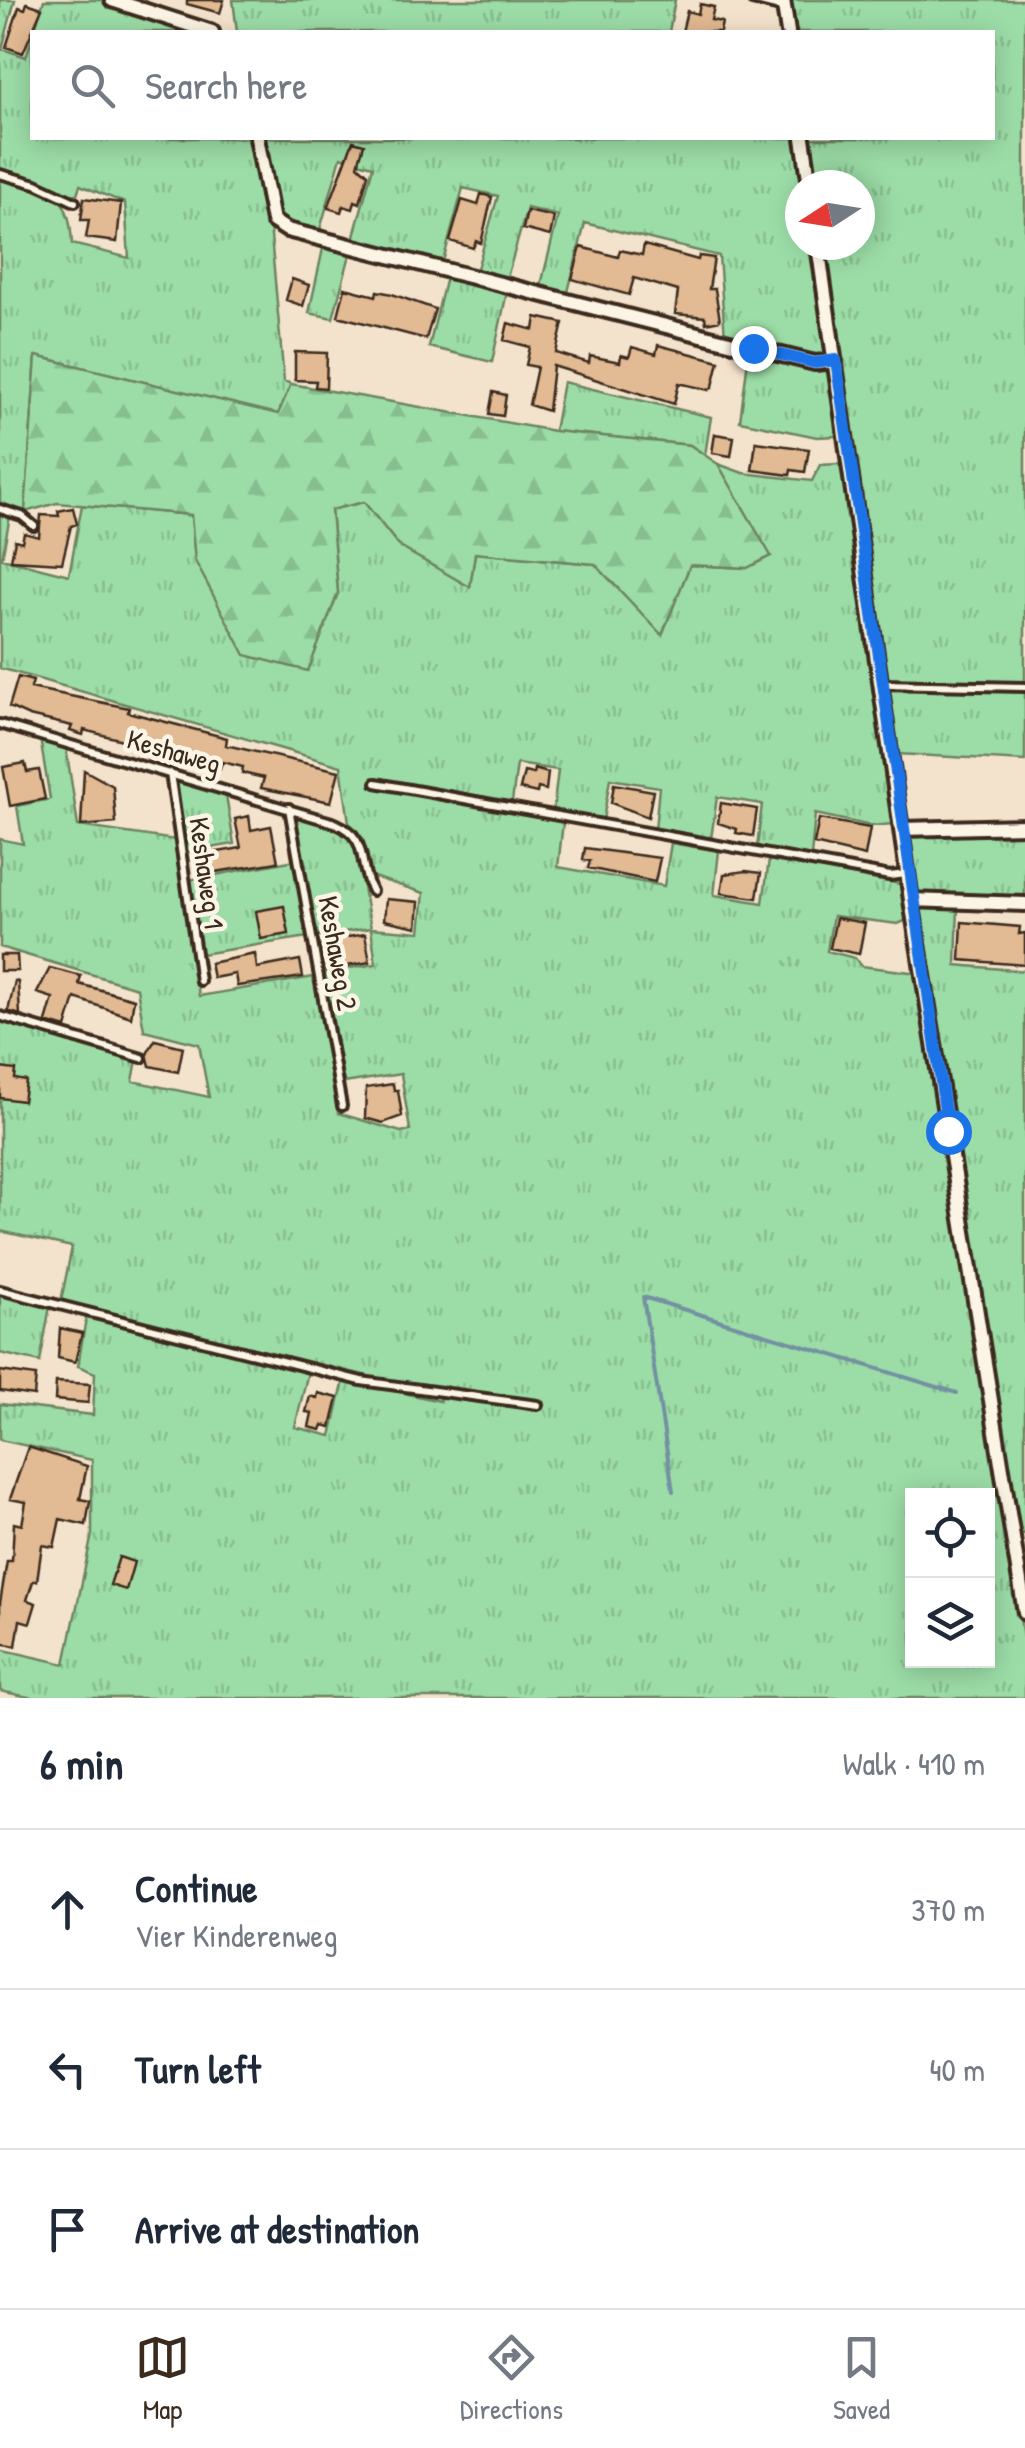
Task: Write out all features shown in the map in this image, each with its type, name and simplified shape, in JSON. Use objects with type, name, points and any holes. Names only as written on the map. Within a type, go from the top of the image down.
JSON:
[{"type":"street","points":[[112,0],[205,30]]},
{"type":"street","points":[[784,4],[788,30]]},
{"type":"street","points":[[257,140],[273,221],[287,230],[768,352],[815,363],[836,360]]},
{"type":"street","points":[[803,140],[808,170]]},
{"type":"street","points":[[820,260],[911,900],[1025,1613]]},
{"type":"street","points":[[901,829],[1025,826]]},
{"type":"street","points":[[911,900],[1025,904]]},
{"type":"lane","points":[[752,0],[784,4]]},
{"type":"lane","points":[[0,174],[74,202]]},
{"type":"lane","points":[[0,510],[22,516],[34,526]]},
{"type":"lane","points":[[881,684],[1025,687]]},
{"type":"lane","name":"Keshaweg","points":[[0,724],[335,823],[354,832],[360,842],[364,876],[372,891]]},
{"type":"lane","name":"Keshaweg 1","points":[[170,773],[200,980]]},
{"type":"lane","points":[[376,782],[871,872],[908,874]]},
{"type":"lane","name":"Keshaweg 2","points":[[289,808],[342,1106]]},
{"type":"lane","points":[[0,1016],[142,1058]]},
{"type":"lane","points":[[0,1290],[361,1381],[538,1405]]},
{"type":"green space","points":[[0,0],[15,0],[2,49],[26,57],[30,44],[30,140],[253,140],[270,225],[284,381],[291,384],[279,415],[36,356],[25,512],[0,504],[0,177],[54,194],[67,211],[72,244],[129,258],[125,203],[80,185],[77,194],[69,195],[0,170]]},
{"type":"green space","points":[[44,0],[107,0],[194,30],[35,30]]},
{"type":"green space","points":[[233,0],[675,0],[669,30],[237,30]]},
{"type":"green space","points":[[789,0],[1025,0],[1025,761],[897,754],[826,260],[875,260],[875,170],[813,170],[808,140],[995,140],[995,30],[793,30]]},
{"type":"green space","points":[[260,140],[796,140],[801,170],[785,170],[785,260],[813,260],[826,351],[819,358],[725,337],[719,256],[585,223],[567,296],[540,289],[558,216],[527,208],[506,281],[476,272],[498,196],[463,188],[442,265],[353,240],[373,166],[341,157],[319,233],[284,224],[276,214]]},
{"type":"green space","points":[[324,244],[351,251],[333,318],[309,313]]},
{"type":"green space","points":[[446,277],[507,292],[492,362],[429,347]]},
{"type":"green space","points":[[749,352],[829,367],[837,436],[817,437],[740,421]]},
{"type":"green space","points":[[36,356],[278,414],[291,384],[554,431],[690,445],[718,464],[771,556],[747,568],[690,565],[662,635],[595,564],[475,553],[470,587],[400,547],[364,502],[331,510],[338,593],[308,671],[245,655],[195,561],[191,515],[57,503],[25,512]]},
{"type":"green space","points":[[563,382],[711,417],[705,455],[690,445],[554,431]]},
{"type":"green space","points":[[718,464],[743,473],[812,481],[820,465],[838,464],[843,469],[893,824],[872,826],[815,814],[811,856],[757,848],[762,804],[717,797],[711,839],[655,830],[659,787],[610,779],[603,820],[553,812],[558,770],[517,764],[512,802],[373,778],[372,786],[563,822],[558,867],[664,886],[671,843],[719,851],[714,895],[763,903],[769,860],[900,884],[907,920],[898,924],[833,916],[827,951],[855,958],[861,966],[918,973],[1025,1650],[1025,1698],[33,1698],[0,1691],[0,1649],[65,1664],[92,1534],[92,1460],[0,1440],[0,1404],[93,1415],[95,1373],[78,1366],[86,1318],[308,1372],[295,1427],[331,1436],[344,1380],[440,1401],[438,1393],[61,1301],[72,1247],[0,1231],[0,1020],[137,1060],[133,1081],[209,1097],[199,1044],[144,1030],[137,988],[0,947],[0,839],[23,844],[17,806],[50,799],[40,738],[66,747],[78,826],[176,840],[199,996],[314,977],[338,1113],[401,1132],[410,1130],[401,1074],[344,1083],[324,972],[376,964],[371,928],[420,932],[424,893],[367,875],[362,839],[349,823],[341,766],[0,668],[0,513],[10,516],[2,558],[69,575],[82,505],[191,515],[195,561],[338,593],[331,509],[364,502],[400,547],[470,586],[475,553],[595,564],[662,634],[690,565],[747,568],[770,556]]},
{"type":"green space","points":[[174,779],[226,795],[234,844],[186,852]]},
{"type":"green space","points":[[294,813],[353,837],[371,928],[317,936]]},
{"type":"green space","points":[[1025,829],[1025,899],[919,895],[908,834]]},
{"type":"green space","points":[[295,860],[308,937],[201,954],[189,880]]},
{"type":"green space","points":[[925,903],[958,906],[956,965],[1025,971],[1025,1534],[1019,1533],[920,908]]},
{"type":"green space","points":[[0,1293],[50,1306],[40,1362],[0,1353]]},
{"type":"building","points":[[187,0],[224,0],[220,13],[187,4]]},
{"type":"building","points":[[27,3],[42,8],[23,53],[6,47],[19,7],[25,9]]},
{"type":"building","points":[[700,4],[714,7],[711,20],[722,22],[720,30],[682,30],[687,11],[698,14]]},
{"type":"building","points":[[353,141],[364,144],[358,165],[368,174],[360,203],[355,201],[353,209],[343,206],[341,212],[328,208]]},
{"type":"building","points":[[481,194],[492,197],[481,243],[476,241],[473,248],[450,241],[462,200],[478,205]]},
{"type":"building","points":[[84,198],[121,203],[117,242],[86,238],[89,220],[81,220]]},
{"type":"building","points":[[527,211],[554,217],[550,236],[523,229]]},
{"type":"building","points":[[644,245],[698,260],[699,256],[714,258],[709,289],[715,289],[720,320],[706,323],[705,317],[675,314],[678,291],[634,278],[629,295],[572,279],[581,247],[618,257],[620,250],[642,255]]},
{"type":"building","points":[[292,279],[309,285],[303,306],[286,300]]},
{"type":"building","points":[[345,288],[376,296],[377,291],[392,294],[435,309],[426,339],[338,316]]},
{"type":"building","points":[[536,317],[563,323],[556,353],[589,363],[590,356],[620,362],[621,355],[629,357],[632,347],[656,354],[658,345],[719,361],[713,386],[709,390],[679,383],[674,404],[553,366],[548,411],[529,405],[537,367],[526,365],[530,347],[504,340],[508,323],[534,330]]},
{"type":"building","points":[[295,352],[327,353],[326,388],[315,387],[316,381],[295,380]]},
{"type":"building","points":[[493,392],[506,395],[503,416],[489,414]]},
{"type":"building","points":[[715,434],[734,437],[731,456],[712,453]]},
{"type":"building","points":[[756,442],[809,449],[805,472],[791,470],[790,475],[752,470]]},
{"type":"building","points":[[73,508],[77,524],[71,526],[62,563],[11,560],[15,540],[22,542],[24,533],[39,537],[41,515],[59,516],[58,511]]},
{"type":"building","points":[[18,677],[33,681],[31,688],[129,708],[128,712],[227,738],[226,745],[339,771],[331,802],[261,788],[264,778],[242,773],[243,767],[222,762],[220,769],[187,762],[148,751],[149,747],[84,730],[83,735],[70,731],[72,726],[29,716],[9,707]]},
{"type":"building","points":[[25,763],[27,772],[39,770],[45,799],[10,806],[3,767]]},
{"type":"building","points":[[534,769],[548,773],[546,790],[538,788],[537,793],[520,789],[524,772],[533,774]]},
{"type":"building","points":[[84,770],[113,786],[116,823],[81,826]]},
{"type":"building","points":[[614,784],[653,791],[648,817],[611,803]]},
{"type":"building","points":[[721,803],[757,809],[753,836],[736,833],[737,829],[718,823]]},
{"type":"building","points":[[249,816],[251,830],[271,826],[278,862],[209,873],[206,854],[241,848],[235,819]]},
{"type":"building","points":[[819,819],[870,828],[865,856],[814,844]]},
{"type":"building","points":[[585,848],[660,858],[655,882],[588,868],[590,861],[583,860]]},
{"type":"building","points":[[761,873],[757,898],[721,893],[724,874]]},
{"type":"building","points":[[386,899],[419,902],[417,927],[384,920]]},
{"type":"building","points":[[284,906],[289,934],[261,939],[256,911]]},
{"type":"building","points":[[836,918],[865,923],[859,954],[830,948]]},
{"type":"building","points":[[962,922],[1020,927],[1019,934],[1025,933],[1025,965],[960,960]]},
{"type":"building","points":[[365,934],[370,962],[336,968],[333,952],[339,950],[337,939]]},
{"type":"building","points":[[255,954],[257,968],[300,960],[303,977],[237,986],[235,974],[213,978],[210,963]]},
{"type":"building","points":[[0,955],[17,955],[18,971],[0,971]]},
{"type":"building","points":[[50,968],[81,976],[79,984],[134,999],[131,1017],[75,998],[66,1028],[46,1022],[53,998],[37,993]]},
{"type":"building","points":[[15,981],[18,982],[20,1015],[8,1011]]},
{"type":"building","points":[[155,1040],[183,1047],[178,1072],[150,1066],[147,1054]]},
{"type":"building","points":[[0,1068],[16,1070],[15,1079],[26,1081],[23,1101],[0,1098]]},
{"type":"building","points":[[393,1084],[394,1090],[398,1090],[402,1116],[383,1123],[365,1118],[366,1088]]},
{"type":"building","points":[[60,1328],[82,1333],[75,1362],[58,1358]]},
{"type":"building","points":[[0,1371],[36,1376],[34,1396],[0,1391]]},
{"type":"building","points":[[56,1382],[90,1384],[88,1403],[55,1400]]},
{"type":"building","points":[[318,1393],[338,1398],[331,1427],[323,1425],[321,1430],[309,1427],[312,1413],[306,1412],[310,1396],[317,1398]]},
{"type":"building","points":[[28,1447],[87,1466],[80,1499],[90,1501],[86,1525],[60,1519],[54,1547],[42,1545],[37,1581],[33,1581],[27,1600],[36,1603],[30,1623],[20,1620],[16,1646],[0,1643],[0,1603],[7,1561],[12,1561],[14,1523],[22,1525],[26,1502],[10,1499]]},
{"type":"building","points":[[119,1557],[134,1562],[126,1590],[110,1585]]},
{"type":"waterway","points":[[673,1491],[643,1297],[957,1393]]},
{"type":"route","points":[[753,348],[815,363],[836,360],[911,900],[948,1131]]}]
